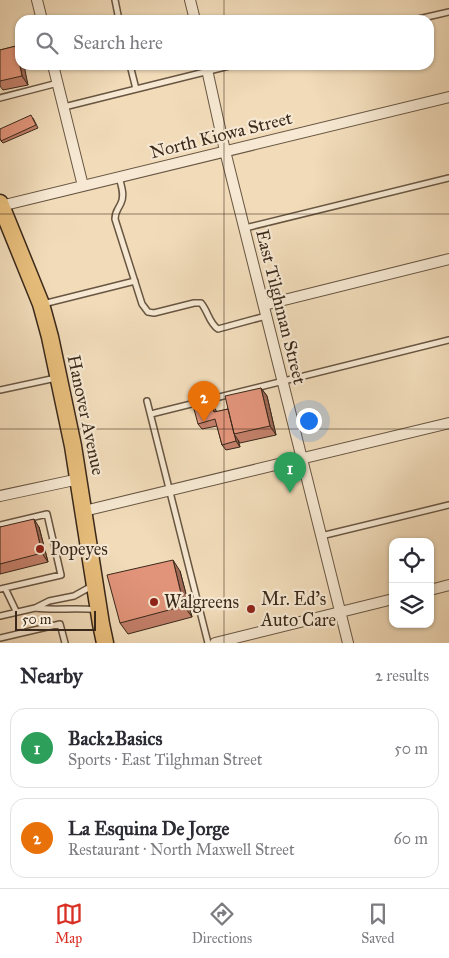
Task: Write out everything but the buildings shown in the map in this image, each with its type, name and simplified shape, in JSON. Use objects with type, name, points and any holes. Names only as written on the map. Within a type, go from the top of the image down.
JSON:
[{"type":"main road","name":"Hanover Avenue","points":[[1,204],[41,304],[59,378],[79,479],[105,643]]},
{"type":"street","points":[[37,0],[41,15]]},
{"type":"street","points":[[190,0],[194,15]]},
{"type":"street","points":[[54,70],[83,186]]},
{"type":"street","name":"East Tilghman Street","points":[[207,70],[225,151],[348,643]]},
{"type":"street","name":"North Kiowa Street","points":[[1,204],[83,186],[449,97]]},
{"type":"street","points":[[264,305],[449,259]]},
{"type":"street","points":[[84,511],[449,423]]},
{"type":"street","points":[[0,496],[79,479]]},
{"type":"street","points":[[434,589],[449,585]]},
{"type":"street","points":[[216,643],[389,600]]},
{"type":"lane","points":[[115,0],[119,15]]},
{"type":"lane","points":[[434,15],[449,12]]},
{"type":"lane","points":[[131,70],[136,89]]},
{"type":"lane","points":[[63,107],[136,89],[200,70]]},
{"type":"lane","points":[[0,98],[58,84]]},
{"type":"lane","points":[[119,177],[123,195],[122,202],[115,212],[115,219],[142,304],[148,312],[194,302],[201,303],[206,308],[213,326],[218,329],[267,316]]},
{"type":"lane","points":[[245,228],[449,178]]},
{"type":"lane","points":[[41,304],[135,280]]},
{"type":"lane","points":[[151,414],[449,340]]},
{"type":"lane","points":[[0,390],[59,378]]},
{"type":"lane","points":[[148,401],[208,643]]},
{"type":"lane","points":[[321,536],[449,505]]},
{"type":"lane","points":[[0,525],[47,514],[61,575],[2,589],[16,612]]},
{"type":"lane","points":[[0,616],[35,608],[49,601],[74,596],[95,584]]},
{"type":"lane","points":[[35,608],[99,610]]},
{"type":"lane","points":[[0,638],[60,624],[65,643]]},
{"type":"place","name":"La Esquina De Jorge","points":[[204,422]]},
{"type":"place","name":"Back2Basics","points":[[290,493]]},
{"type":"place","name":"Popeyes","points":[[40,549]]},
{"type":"place","name":"Walgreens","points":[[154,602]]},
{"type":"place","name":"Mr. Ed's Auto Care","points":[[251,609]]}]
